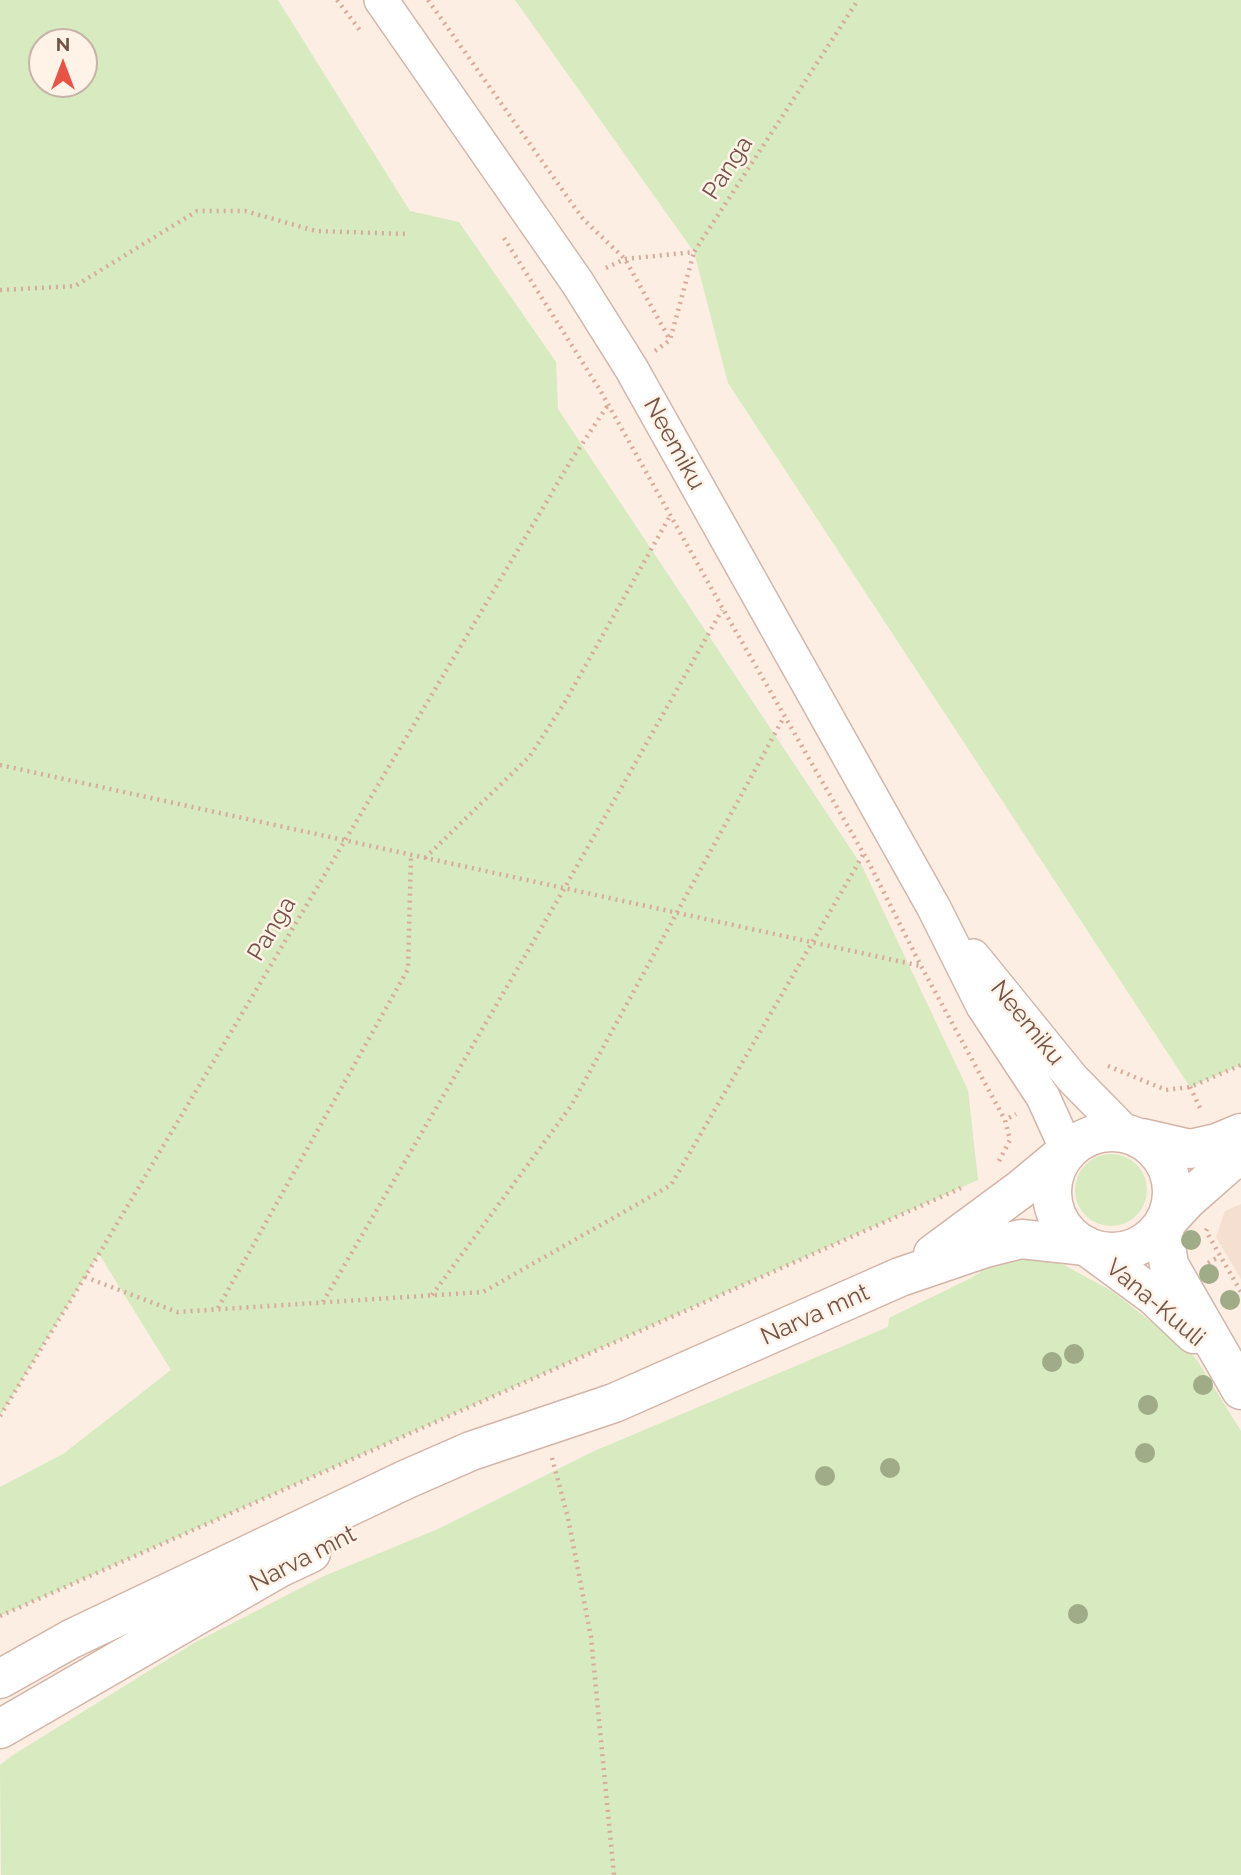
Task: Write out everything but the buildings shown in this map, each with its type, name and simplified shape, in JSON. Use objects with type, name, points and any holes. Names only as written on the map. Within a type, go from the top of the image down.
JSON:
[{"type":"main road","points":[[1241,1133],[1217,1143],[1190,1149],[1133,1135],[1097,1134],[1083,1138],[1068,1150],[1056,1167],[1051,1186],[1053,1206],[1061,1224],[1073,1239],[1086,1246],[1112,1252],[1131,1250],[1149,1241],[1187,1200],[1241,1156]]},
{"type":"main road","points":[[1133,1135],[1157,1151],[1168,1167],[1173,1187],[1171,1207],[1163,1226]]},
{"type":"main road","name":"Narva mnt","points":[[900,1277],[1021,1189],[1068,1150]]},
{"type":"main road","name":"Vana-Kuuli","points":[[1163,1226],[1170,1265],[1233,1376]]},
{"type":"main road","name":"Narva mnt","points":[[0,1729],[279,1568],[547,1439],[614,1403],[900,1277],[985,1248],[1021,1239],[1086,1246]]},
{"type":"main road","name":"Vana-Kuuli","points":[[1086,1246],[1154,1296],[1233,1376]]},
{"type":"main road","name":"Narva mnt","points":[[0,1679],[71,1639],[471,1451],[614,1403]]},
{"type":"street","name":"Neemiku","points":[[381,0],[577,282],[631,368],[934,908],[983,1006],[1043,1097],[1068,1150]]},
{"type":"street","name":"Neemiku","points":[[934,908],[1072,1079],[1133,1135]]},
{"type":"path","points":[[337,0],[368,42]]},
{"type":"path","points":[[428,0],[583,219],[625,258]]},
{"type":"path","name":"Panga","points":[[625,258],[670,340],[694,252],[858,0]]},
{"type":"path","points":[[0,290],[75,286],[197,211],[245,211],[316,231],[407,234]]},
{"type":"path","points":[[497,228],[608,405],[864,855],[1005,1120],[1010,1140],[997,1165]]},
{"type":"path","points":[[577,282],[625,258],[694,252]]},
{"type":"path","name":"Panga","points":[[0,1416],[572,459],[608,405]]},
{"type":"path","points":[[425,859],[530,756],[565,702],[670,516]]},
{"type":"path","points":[[323,1302],[564,889],[723,609]]},
{"type":"path","points":[[431,1296],[571,1106],[784,717]]},
{"type":"path","points":[[0,765],[921,966]]},
{"type":"path","points":[[85,1277],[177,1312],[483,1292],[671,1185],[864,855]]},
{"type":"path","points":[[218,1309],[408,969],[411,856]]},
{"type":"path","points":[[1072,1079],[1086,1066],[1108,1066],[1166,1090],[1190,1087],[1241,1065]]},
{"type":"path","points":[[1005,1120],[1043,1097]]},
{"type":"path","points":[[0,1616],[965,1186]]},
{"type":"path","points":[[547,1439],[568,1518],[591,1637],[614,1875]]},
{"type":"shaded area","points":[[1241,1204],[1241,1279],[1216,1237],[1225,1211]]},
{"type":"green space","points":[[0,0],[278,0],[410,211],[459,222],[556,362],[558,409],[862,866],[968,1090],[978,1180],[0,1616],[0,1487],[63,1454],[171,1370],[99,1254],[0,1416]]},
{"type":"green space","points":[[515,0],[1241,0],[1241,1065],[1190,1087],[728,383],[694,252]]},
{"type":"green space","points":[[1118,1154],[1137,1164],[1145,1176],[1145,1204],[1137,1216],[1125,1224],[1104,1226],[1085,1216],[1077,1204],[1075,1183],[1085,1164],[1097,1156]]},
{"type":"green space","points":[[1032,1258],[1062,1264],[1112,1291],[1150,1321],[1156,1317],[1197,1360],[1241,1431],[1241,1875],[1,1875],[0,1765],[194,1643],[324,1576],[438,1529],[592,1452],[888,1327],[889,1318],[971,1278],[997,1261]]}]
